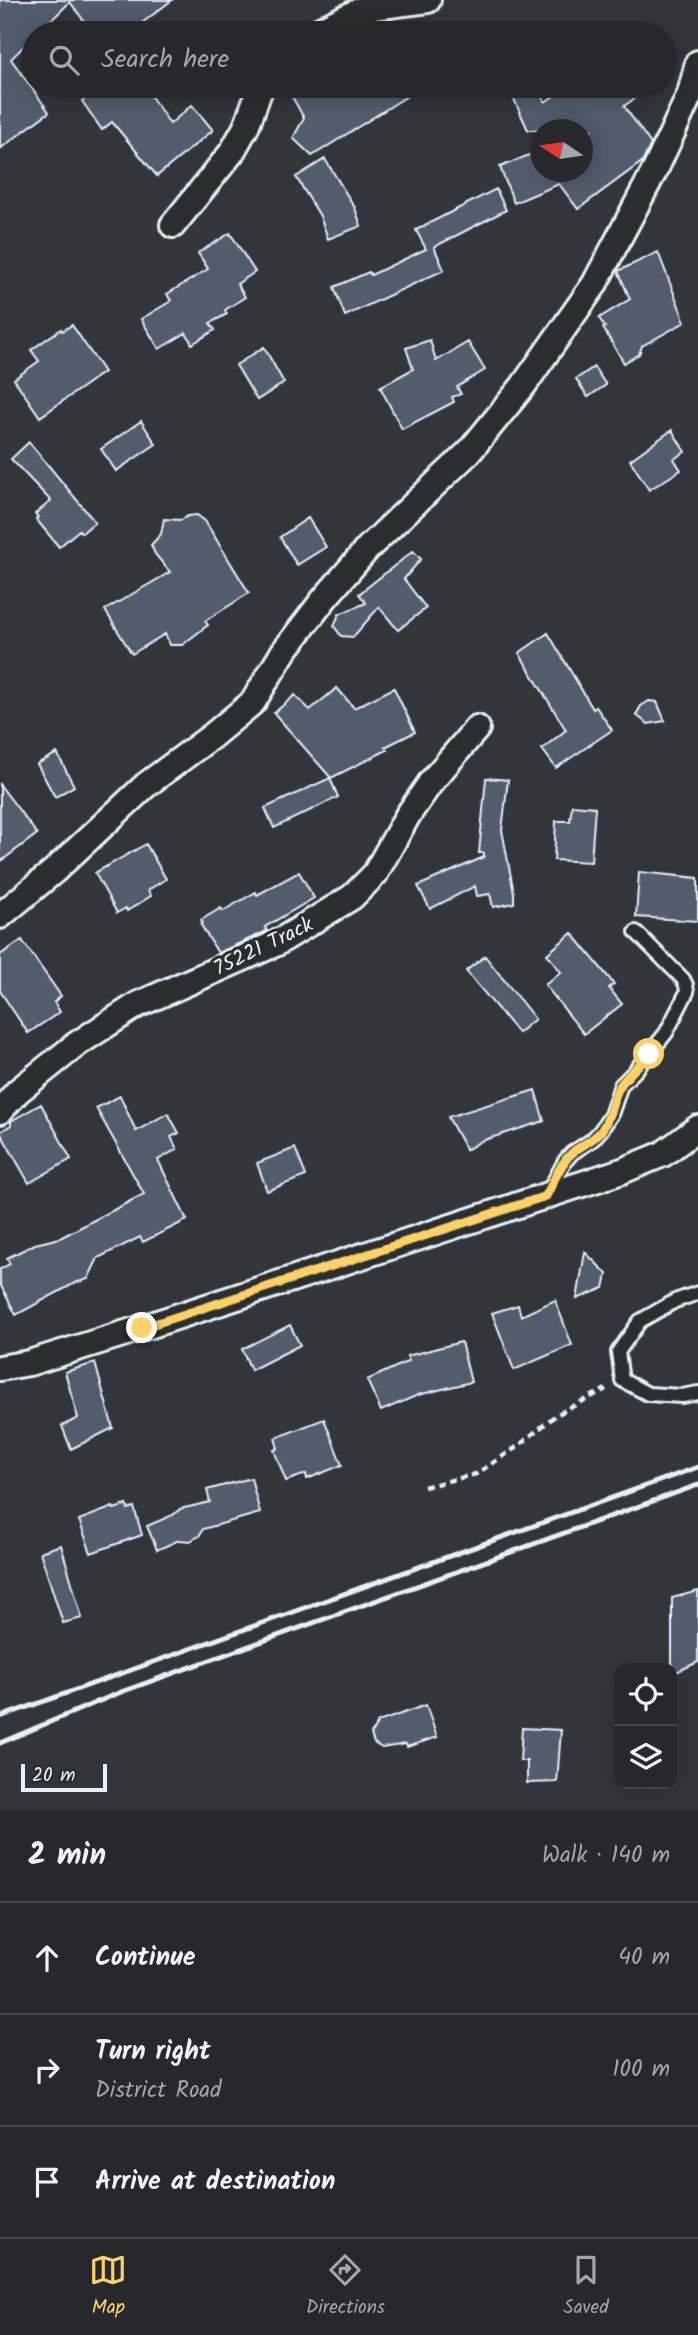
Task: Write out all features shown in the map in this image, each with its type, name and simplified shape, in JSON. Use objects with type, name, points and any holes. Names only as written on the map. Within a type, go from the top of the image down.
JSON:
[{"type":"street","points":[[338,21],[365,8],[428,0]]},
{"type":"street","points":[[0,916],[54,871],[146,785],[253,702],[284,651],[324,598],[368,548],[469,452],[523,386],[594,285],[656,167],[690,94],[698,63]]},
{"type":"street","points":[[173,225],[232,152],[246,127],[257,98]]},
{"type":"street","name":"75221 Track","points":[[0,1111],[18,1091],[77,1044],[137,1005],[277,943],[352,897],[375,874],[408,815],[431,782],[477,729]]},
{"type":"street","points":[[0,1368],[29,1363],[130,1332],[622,1171],[663,1154],[698,1128]]},
{"type":"lane","points":[[546,1196],[565,1161],[601,1130],[611,1115],[621,1085],[666,1034],[687,992],[683,979],[636,932]]},
{"type":"lane","points":[[698,1293],[675,1301],[640,1321],[618,1352],[622,1380],[648,1394],[682,1396],[698,1393]]},
{"type":"path","points":[[424,1487],[475,1474],[517,1447],[556,1415],[622,1380]]},
{"type":"building","points":[[0,0],[172,0],[145,21],[84,21],[70,2],[50,21],[21,21],[21,49],[11,59],[21,73],[21,98],[39,98],[49,112],[0,149]]},
{"type":"building","points":[[86,98],[152,98],[170,124],[192,105],[213,130],[157,176],[112,122],[102,130],[82,101]]},
{"type":"building","points":[[293,98],[404,98],[312,156],[293,138],[304,118]]},
{"type":"building","points":[[513,98],[543,98],[545,102],[551,98],[636,98],[624,106],[651,144],[643,161],[578,209],[559,184],[514,203],[500,167],[530,155],[530,182],[593,182],[593,119],[530,119],[530,130]]},
{"type":"building","points":[[325,159],[355,208],[361,226],[328,239],[320,216],[296,177]]},
{"type":"building","points":[[496,189],[506,210],[434,247],[444,270],[345,316],[334,287],[369,272],[371,275],[426,249],[416,230]]},
{"type":"building","points":[[230,233],[255,272],[237,284],[245,297],[225,310],[227,314],[210,323],[215,330],[192,344],[186,333],[159,349],[141,319],[171,301],[167,294],[208,269],[198,253]]},
{"type":"building","points":[[658,252],[685,322],[642,346],[639,354],[624,363],[599,318],[630,299],[618,271]]},
{"type":"building","points":[[72,325],[104,372],[40,417],[14,379],[39,361],[31,350],[61,329],[62,331]]},
{"type":"building","points":[[430,340],[436,361],[468,342],[485,370],[457,387],[461,394],[452,397],[454,402],[402,429],[380,387],[413,369],[406,348]]},
{"type":"building","points":[[264,347],[284,383],[257,400],[236,365]]},
{"type":"building","points":[[594,367],[606,385],[588,397],[576,379]]},
{"type":"building","points":[[141,421],[156,444],[116,471],[101,449]]},
{"type":"building","points":[[672,430],[685,452],[674,459],[681,470],[649,490],[630,460]]},
{"type":"building","points":[[29,442],[95,522],[82,533],[79,530],[59,547],[36,519],[38,517],[35,514],[51,501],[11,459]]},
{"type":"building","points":[[197,515],[205,521],[249,593],[205,621],[208,625],[182,645],[170,645],[165,634],[132,654],[105,610],[170,572],[151,545],[161,534],[164,519],[181,520]]},
{"type":"building","points":[[308,518],[326,547],[297,565],[280,537]]},
{"type":"building","points":[[413,551],[421,559],[404,579],[426,608],[398,630],[379,607],[353,637],[341,636],[334,626],[339,614],[366,603],[359,594]]},
{"type":"building","points":[[548,633],[593,709],[596,707],[612,730],[556,768],[542,749],[566,730],[519,653]]},
{"type":"building","points":[[337,688],[354,708],[394,688],[415,732],[385,747],[387,750],[331,778],[274,713],[295,695],[310,710]]},
{"type":"building","points":[[649,701],[657,702],[665,721],[648,724],[636,715],[641,706]]},
{"type":"building","points":[[57,753],[74,786],[55,797],[37,764]]},
{"type":"building","points":[[330,778],[338,797],[274,828],[265,808]]},
{"type":"building","points":[[486,778],[508,780],[502,830],[514,903],[493,907],[490,894],[477,896],[475,886],[430,909],[418,886],[484,857],[484,853],[479,853]]},
{"type":"building","points":[[0,785],[37,834],[0,862]]},
{"type":"building","points":[[572,805],[595,807],[591,862],[554,860],[556,821],[570,821]]},
{"type":"building","points":[[146,844],[166,879],[148,890],[151,896],[127,911],[126,908],[117,913],[95,873]]},
{"type":"building","points":[[299,872],[314,898],[265,927],[267,931],[218,953],[201,925],[201,920],[256,892],[257,895]]},
{"type":"building","points":[[639,872],[698,878],[698,921],[636,917]]},
{"type":"building","points":[[572,933],[614,984],[609,988],[622,1004],[584,1034],[545,985],[561,972],[547,954]]},
{"type":"building","points":[[22,940],[61,996],[54,1002],[60,1012],[28,1033],[0,991],[0,955]]},
{"type":"building","points":[[485,956],[535,1019],[518,1033],[466,971]]},
{"type":"building","points":[[535,1090],[544,1121],[481,1141],[466,1150],[448,1117]]},
{"type":"building","points":[[120,1096],[136,1131],[168,1113],[179,1133],[171,1137],[177,1149],[158,1160],[187,1220],[143,1242],[140,1237],[98,1258],[88,1279],[75,1283],[16,1315],[0,1284],[0,1269],[10,1264],[7,1258],[35,1244],[60,1238],[144,1194],[96,1108]]},
{"type":"building","points":[[41,1104],[71,1159],[29,1183],[0,1132],[11,1125],[11,1121]]},
{"type":"building","points":[[295,1148],[306,1176],[267,1191],[257,1163]]},
{"type":"building","points":[[585,1252],[607,1274],[604,1288],[577,1299]]},
{"type":"building","points":[[555,1300],[572,1345],[514,1370],[492,1313],[518,1305],[521,1316]]},
{"type":"building","points":[[290,1325],[300,1345],[251,1370],[242,1349]]},
{"type":"building","points":[[461,1342],[471,1382],[418,1395],[381,1411],[367,1380],[409,1361],[407,1356]]},
{"type":"building","points":[[95,1363],[113,1428],[71,1449],[62,1426],[78,1418],[65,1372]]},
{"type":"building","points":[[324,1419],[342,1465],[307,1479],[306,1474],[286,1481],[274,1450],[278,1448],[275,1438]]},
{"type":"building","points":[[251,1478],[260,1513],[203,1529],[199,1536],[190,1541],[179,1540],[157,1550],[147,1526],[173,1515],[180,1509],[210,1502],[207,1490]]},
{"type":"building","points":[[126,1505],[128,1509],[134,1507],[142,1535],[91,1553],[79,1520]]},
{"type":"building","points":[[61,1545],[82,1618],[63,1623],[40,1552]]},
{"type":"building","points":[[698,1591],[698,1662],[677,1672],[677,1663],[672,1663],[672,1598]]},
{"type":"building","points":[[426,1705],[437,1737],[407,1747],[406,1744],[382,1748],[374,1743],[371,1734],[378,1722]]},
{"type":"building","points":[[522,1728],[561,1730],[557,1782],[527,1783],[527,1761],[520,1761]]},
{"type":"railway","points":[[0,1717],[698,1467]]},
{"type":"railway","points":[[0,1743],[121,1692],[698,1485]]},
{"type":"route","points":[[142,1328],[546,1196],[565,1161],[601,1130],[611,1115],[621,1085],[649,1054]]}]
